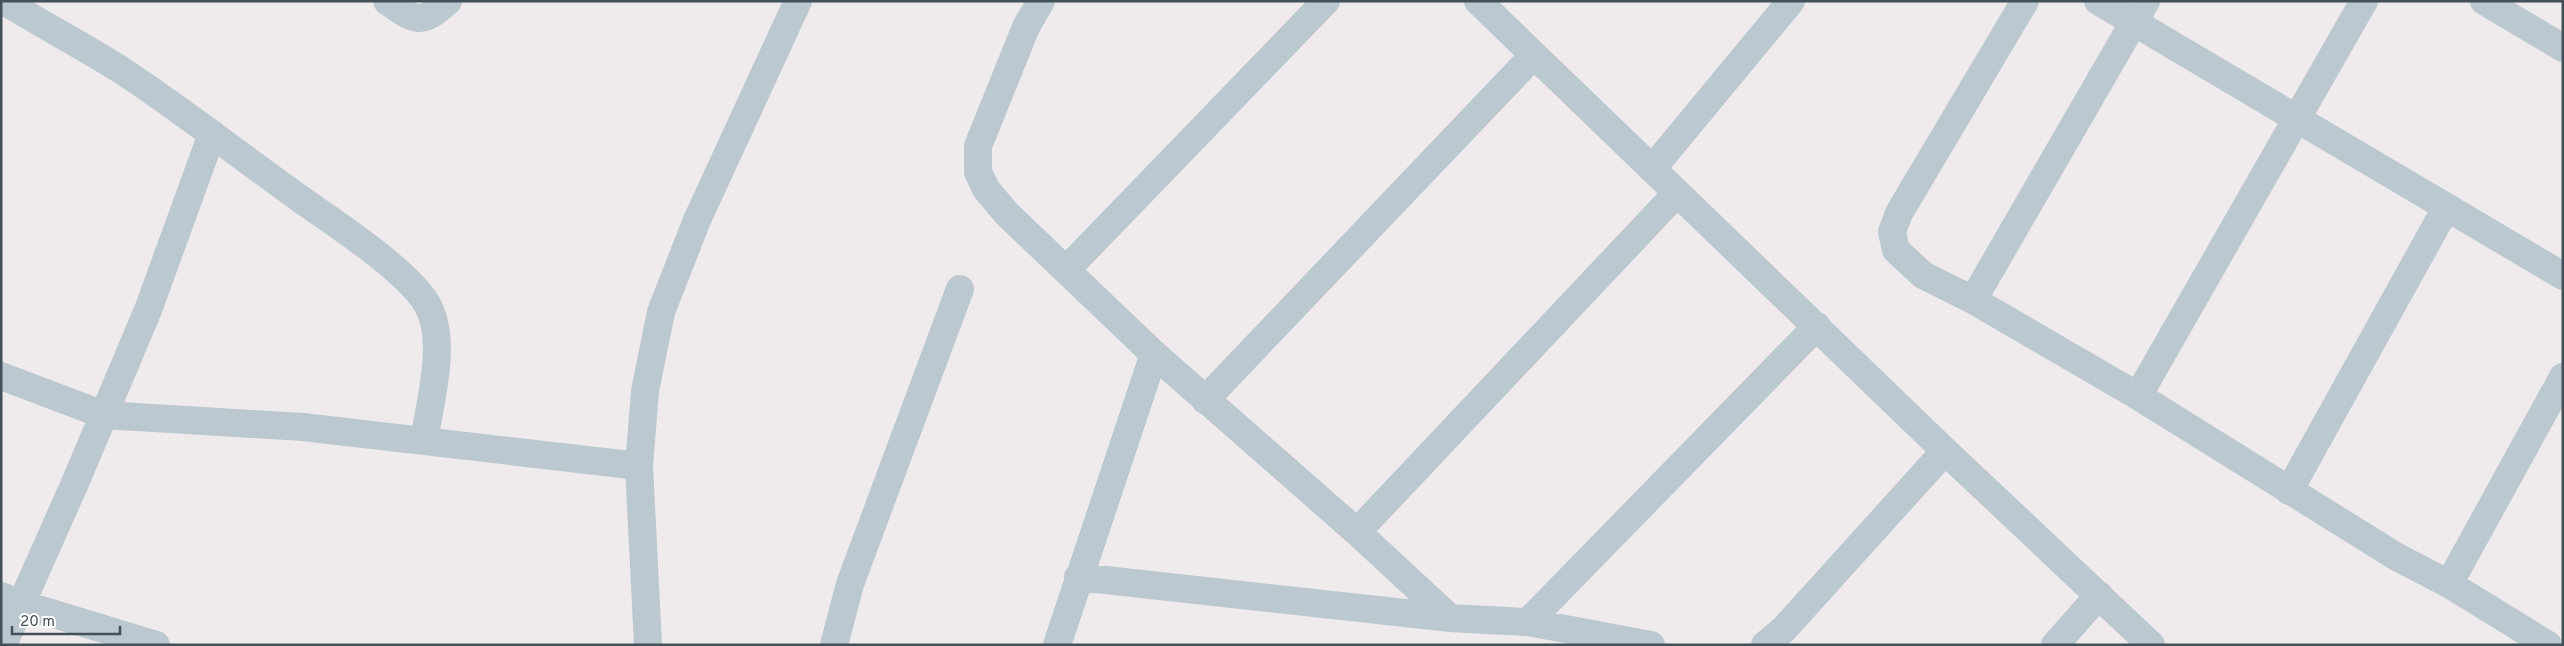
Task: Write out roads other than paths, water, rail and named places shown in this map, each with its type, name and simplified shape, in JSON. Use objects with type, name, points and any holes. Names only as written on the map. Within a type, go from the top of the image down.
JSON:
[{"type":"street","points":[[4,1],[120,70],[343,229],[404,278],[427,304],[436,328],[438,350],[424,442]]},
{"type":"street","points":[[387,1],[410,17],[420,20],[430,16],[448,1]]},
{"type":"street","points":[[648,645],[639,466],[645,391],[661,312],[697,220],[798,1]]},
{"type":"street","points":[[1041,1],[1026,27],[978,146],[978,172],[986,189],[1007,214],[1067,269],[1154,354],[1357,532],[1450,618]]},
{"type":"street","points":[[1067,269],[1326,1]]},
{"type":"street","points":[[1652,169],[1791,1]]},
{"type":"street","points":[[2025,1],[1899,213],[1892,232],[1896,250],[1923,275],[1973,300],[2138,396],[2397,557],[2449,584],[2548,645]]},
{"type":"street","points":[[2098,1],[2140,12],[2296,118],[2563,276]]},
{"type":"street","points":[[2138,396],[2364,1]]},
{"type":"street","points":[[2484,1],[2563,48]]},
{"type":"street","points":[[1479,2],[1945,451],[2151,645]]},
{"type":"street","points":[[1973,300],[2140,12]]},
{"type":"street","points":[[1205,400],[1533,56]]},
{"type":"street","points":[[3,645],[11,600],[104,414],[148,310],[212,134]]},
{"type":"street","points":[[1357,532],[1677,193]]},
{"type":"street","points":[[2289,491],[2446,208]]},
{"type":"street","points":[[834,645],[850,584],[960,289]]},
{"type":"street","points":[[1528,622],[1817,326]]},
{"type":"street","points":[[1057,645],[1078,577],[1154,354]]},
{"type":"street","points":[[1,376],[104,414],[303,427],[639,466]]},
{"type":"street","points":[[2449,584],[2563,377]]},
{"type":"street","points":[[1765,645],[1784,629],[1945,451]]},
{"type":"street","points":[[1078,577],[1450,618],[1528,622],[1651,645]]},
{"type":"street","points":[[2055,645],[2099,595]]},
{"type":"street","points":[[11,600],[156,645]]}]
